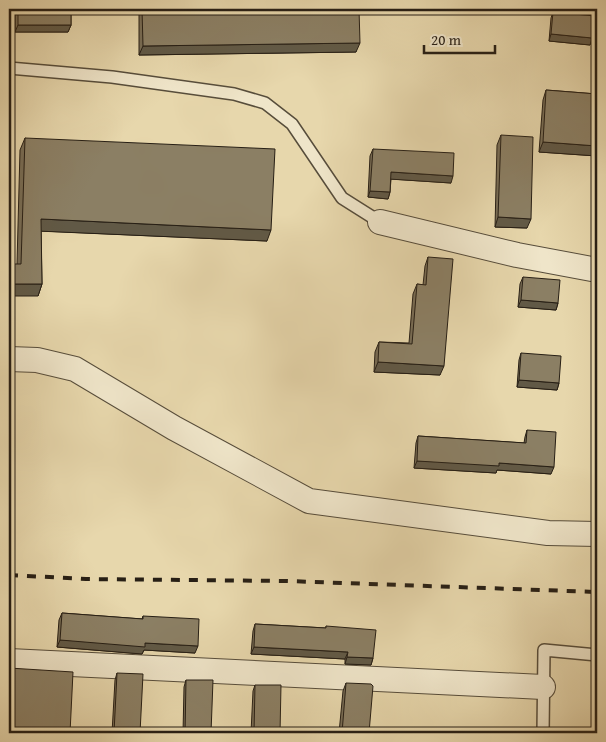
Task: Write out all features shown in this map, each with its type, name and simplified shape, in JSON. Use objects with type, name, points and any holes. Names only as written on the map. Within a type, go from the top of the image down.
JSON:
[{"type":"street","points":[[380,222],[517,256],[597,270]]},
{"type":"street","points":[[9,359],[37,360],[75,369],[174,428],[309,501],[548,533],[597,534]]},
{"type":"street","points":[[9,661],[543,687]]},
{"type":"lane","points":[[9,68],[121,78],[234,94],[264,103],[292,124],[342,198],[380,222]]},
{"type":"lane","points":[[542,733],[544,650],[597,655]]},
{"type":"building","points":[[18,9],[71,9],[71,25],[18,25]]},
{"type":"building","points":[[142,9],[359,9],[360,43],[143,46]]},
{"type":"building","points":[[553,12],[595,16],[592,38],[551,34]]},
{"type":"building","points":[[546,90],[597,94],[597,146],[543,142]]},
{"type":"building","points":[[9,115],[12,115],[11,140],[9,140]]},
{"type":"building","points":[[501,135],[533,137],[531,219],[498,217]]},
{"type":"building","points":[[25,138],[275,149],[271,230],[41,219],[42,284],[9,284],[9,264],[21,264]]},
{"type":"building","points":[[373,149],[454,153],[453,176],[391,172],[390,192],[370,191]]},
{"type":"building","points":[[428,257],[453,259],[444,366],[378,362],[379,342],[412,344],[417,284],[426,285]]},
{"type":"building","points":[[523,277],[560,280],[558,303],[521,300]]},
{"type":"building","points":[[521,353],[561,356],[559,383],[519,380]]},
{"type":"building","points":[[527,430],[556,432],[554,467],[499,463],[499,466],[417,461],[418,436],[526,443]]},
{"type":"building","points":[[62,613],[143,619],[143,616],[199,619],[198,646],[145,643],[145,647],[60,640]]},
{"type":"building","points":[[255,624],[326,628],[326,626],[376,630],[373,658],[347,657],[348,652],[254,647]]},
{"type":"building","points":[[9,668],[73,672],[70,733],[9,733]]},
{"type":"building","points":[[117,673],[143,674],[140,733],[114,733]]},
{"type":"building","points":[[186,680],[213,680],[211,733],[185,733]]},
{"type":"building","points":[[346,683],[371,684],[373,686],[369,733],[342,733]]},
{"type":"building","points":[[255,685],[281,685],[280,733],[254,733]]},
{"type":"railway","points":[[9,575],[86,579],[287,581],[597,592]]}]
